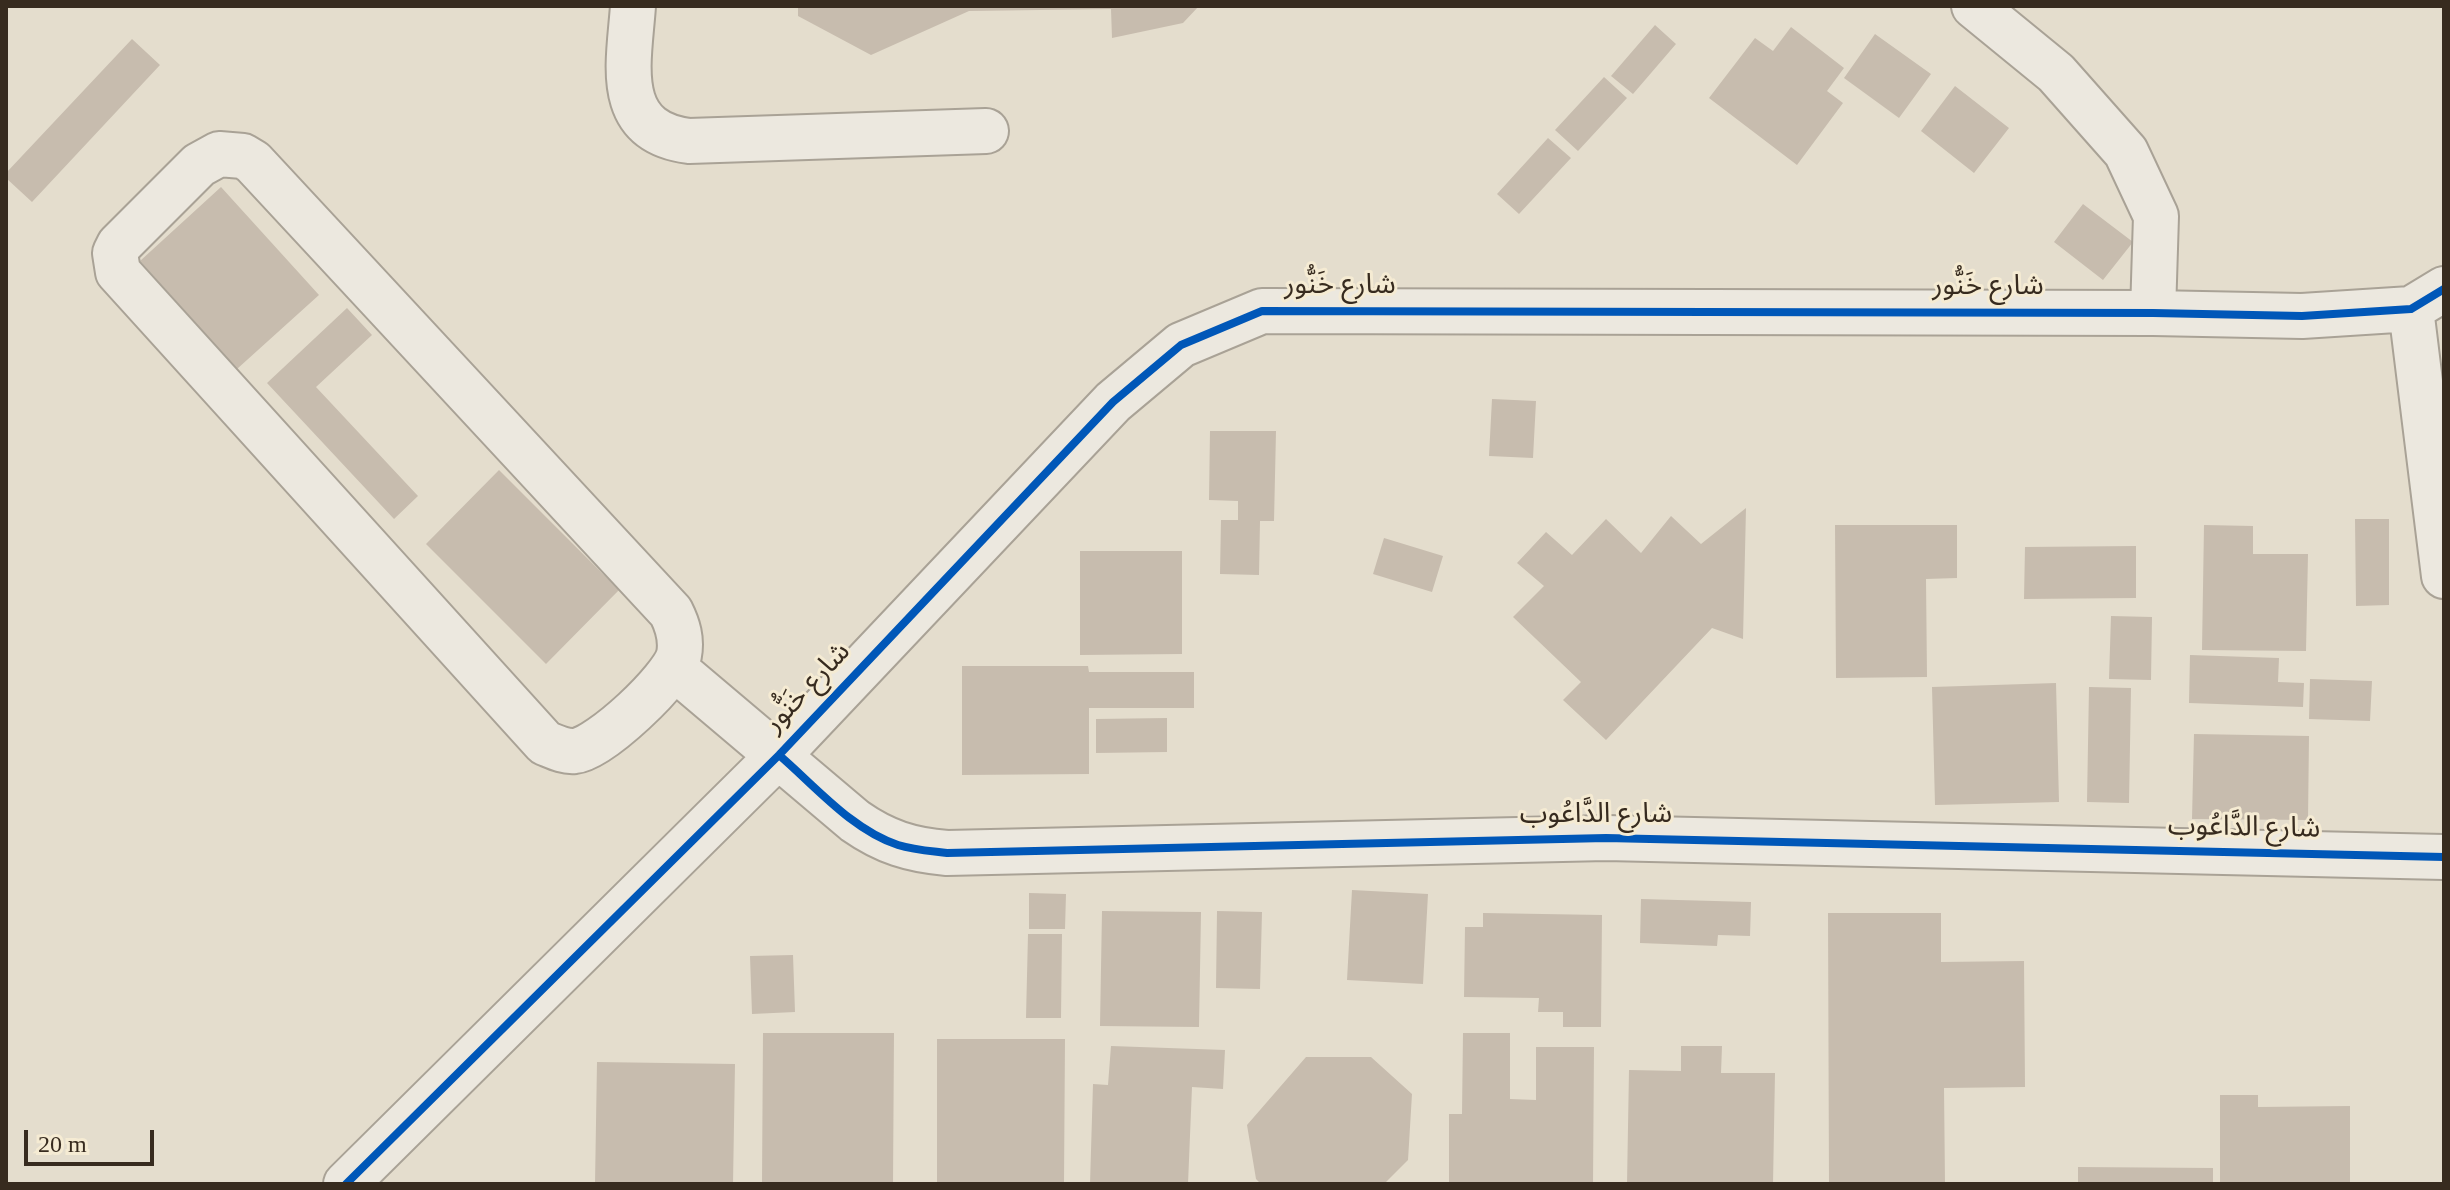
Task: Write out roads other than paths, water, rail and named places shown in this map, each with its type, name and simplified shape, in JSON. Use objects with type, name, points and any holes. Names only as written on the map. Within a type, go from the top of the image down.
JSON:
[{"type":"street","points":[[633,6],[629,90],[643,120],[672,139],[689,141],[986,131]]},
{"type":"street","points":[[1974,6],[2056,73],[2126,152],[2156,216],[2153,313]]},
{"type":"street","points":[[231,154],[253,162],[671,612],[680,640],[674,668],[659,687],[590,747],[575,751],[545,743],[124,279],[115,263],[119,245],[209,158],[231,154]]},
{"type":"street","points":[[2427,299],[2444,576]]},
{"type":"street","name":"شارع خَنُّور","points":[[346,1184],[779,755],[1113,402],[1181,345],[1262,311],[2302,316],[2427,299]]},
{"type":"street","name":"شارع الدَّاعُوب","points":[[674,668],[876,836],[899,846],[947,853],[1606,838],[2444,857]]}]
